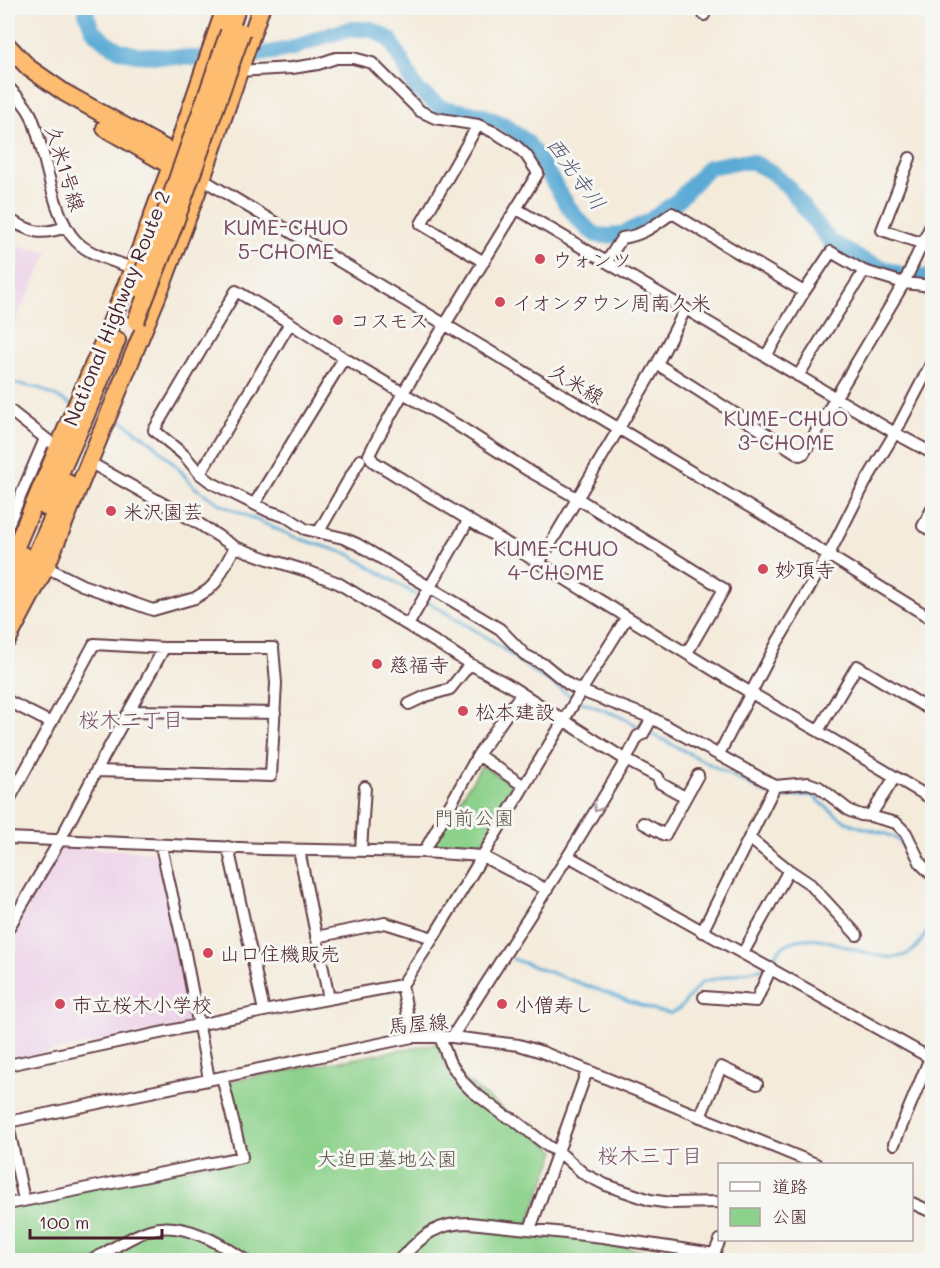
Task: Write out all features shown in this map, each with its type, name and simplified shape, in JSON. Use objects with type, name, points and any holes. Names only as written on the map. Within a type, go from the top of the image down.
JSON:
[{"type":"highway","points":[[8,639],[46,567],[88,462],[93,410],[133,268],[225,8]]},
{"type":"highway","name":"National Highway Route 2","points":[[237,8],[240,36]]},
{"type":"highway","name":"National Highway Route 2","points":[[8,619],[34,562],[131,319],[173,228],[250,8]]},
{"type":"highway","points":[[8,564],[52,443],[93,410],[164,280],[202,179],[238,71],[240,36],[261,8]]},
{"type":"highway","points":[[8,46],[29,68],[65,93],[202,179]]},
{"type":"highway","points":[[8,61],[64,105],[173,160]]},
{"type":"highway","name":"National Highway Route 2","points":[[8,590],[93,410]]},
{"type":"street","points":[[930,8],[933,16]]},
{"type":"street","points":[[238,71],[292,68],[318,64],[336,58],[353,58],[372,63],[420,111],[435,118],[478,125],[496,133],[526,155],[538,173],[403,393],[369,455],[374,462],[751,693],[933,799]]},
{"type":"street","name":"久米1号線","points":[[8,87],[30,114],[58,208],[66,227],[76,241],[89,250],[164,280]]},
{"type":"street","points":[[478,125],[421,224],[484,262]]},
{"type":"street","points":[[910,158],[882,230],[924,244]]},
{"type":"street","name":"久米線","points":[[202,179],[933,619]]},
{"type":"street","points":[[517,209],[895,433],[933,453]]},
{"type":"street","points":[[607,261],[622,238],[646,232],[672,213],[804,292]]},
{"type":"street","points":[[8,219],[27,230],[44,233],[66,227]]},
{"type":"street","points":[[657,364],[800,455],[804,453],[904,284],[933,223]]},
{"type":"street","points":[[766,356],[831,252],[864,271],[904,284],[933,286]]},
{"type":"street","points":[[798,376],[864,271]]},
{"type":"street","points":[[687,652],[724,589],[236,291],[154,430],[184,455],[200,474],[212,483],[268,511],[286,517],[305,529],[343,538],[357,544],[500,629],[525,655],[545,665],[568,684],[581,691],[652,718],[775,786],[808,783],[819,787],[850,810],[861,815],[897,823],[906,833],[921,864],[933,875]]},
{"type":"street","points":[[539,563],[657,364],[686,310]]},
{"type":"street","points":[[200,474],[290,323]]},
{"type":"street","points":[[255,504],[344,358]]},
{"type":"street","points":[[718,754],[777,641],[828,556],[865,483],[933,362]]},
{"type":"street","points":[[8,426],[10,411],[52,443],[8,525]]},
{"type":"street","points":[[318,533],[360,460]]},
{"type":"street","points":[[88,462],[201,525],[235,547],[338,583],[626,760],[658,777],[660,783],[685,798]]},
{"type":"street","points":[[933,509],[923,526],[933,531]]},
{"type":"street","points":[[408,625],[468,521]]},
{"type":"street","points":[[46,567],[81,585],[153,610],[195,598],[208,590],[216,582],[235,547]]},
{"type":"street","points":[[412,1037],[402,985],[433,938],[627,617]]},
{"type":"street","points":[[8,802],[94,644],[164,648],[273,648],[276,684],[271,776],[96,771]]},
{"type":"street","points":[[8,928],[60,840],[164,648]]},
{"type":"street","points":[[409,704],[450,689],[470,664]]},
{"type":"street","points":[[819,731],[857,666],[933,711]]},
{"type":"street","points":[[424,852],[478,755],[521,694]]},
{"type":"street","points":[[8,700],[51,723]]},
{"type":"street","points":[[129,711],[275,713]]},
{"type":"street","points":[[452,1037],[547,890],[626,760],[638,736],[643,734],[652,718]]},
{"type":"street","points":[[478,755],[524,786]]},
{"type":"street","points":[[643,823],[665,835],[698,775]]},
{"type":"street","points":[[870,816],[895,777]]},
{"type":"street","points":[[702,932],[775,786]]},
{"type":"street","points":[[361,850],[365,787]]},
{"type":"street","points":[[8,838],[161,846],[361,850],[482,856],[547,890]]},
{"type":"street","points":[[748,838],[810,884],[857,935]]},
{"type":"street","points":[[161,846],[184,948],[209,1079]]},
{"type":"street","points":[[228,847],[264,1011]]},
{"type":"street","points":[[299,850],[328,999]]},
{"type":"street","points":[[568,856],[932,1059],[894,1144]]},
{"type":"street","points":[[743,953],[789,870]]},
{"type":"street","points":[[316,937],[385,923],[433,938]]},
{"type":"street","points":[[704,997],[756,1001],[771,968]]},
{"type":"street","points":[[8,1065],[264,1011],[402,985]]},
{"type":"street","name":"馬屋線","points":[[8,1124],[412,1037],[452,1037],[519,1045],[542,1052],[814,1163]]},
{"type":"street","points":[[440,1037],[449,1061],[472,1091],[549,1147],[558,1151],[584,1173],[606,1185],[650,1200],[671,1203],[718,1202]]},
{"type":"street","points":[[700,1117],[721,1067],[757,1084]]},
{"type":"street","points":[[530,1229],[587,1071]]},
{"type":"street","points":[[8,1204],[242,1156],[222,1077]]},
{"type":"street","points":[[8,1124],[24,1200]]},
{"type":"street","points":[[913,1203],[933,1212]]},
{"type":"street","points":[[399,1260],[436,1228],[470,1223],[603,1237],[714,1254],[719,1241]]},
{"type":"street","points":[[92,1260],[142,1233],[162,1227],[181,1230],[214,1241],[245,1260]]},
{"type":"shaded area","points":[[8,237],[21,247],[48,253],[12,328],[8,326]]},
{"type":"shaded area","points":[[60,847],[158,852],[193,1024],[8,1060],[8,944]]},
{"type":"green space","name":"門前公園","points":[[482,765],[516,788],[480,847],[431,847]]},
{"type":"green space","name":"大迫田墓地公園","points":[[439,1043],[445,1064],[556,1151],[526,1229],[691,1260],[8,1260],[8,1204],[241,1157],[226,1082]]},
{"type":"waterway","name":"西光寺川","points":[[87,8],[86,13],[92,29],[103,40],[119,50],[137,55],[195,58],[251,56],[290,49],[351,29],[371,29],[390,39],[416,89],[442,108],[482,115],[505,125],[527,142],[575,216],[596,235],[609,236],[624,233],[649,221],[678,200],[709,167],[752,162],[770,171],[789,188],[829,240],[859,258],[878,266],[900,274],[932,278]]},
{"type":"waterway","points":[[8,380],[39,388],[72,405]]},
{"type":"waterway","points":[[113,416],[154,444],[193,486],[220,504],[297,538],[349,554],[494,642],[535,673],[574,698]]},
{"type":"waterway","points":[[579,701],[619,716],[642,728]]},
{"type":"waterway","points":[[648,732],[767,794]]},
{"type":"waterway","points":[[773,795],[781,797],[813,795],[832,812],[848,822],[897,839],[902,845],[911,869],[932,893]]},
{"type":"waterway","points":[[769,966],[782,948],[790,942],[804,939],[818,939],[876,955],[898,957],[915,948],[932,921]]},
{"type":"waterway","points":[[513,959],[657,1011],[671,1013],[679,1009],[702,982],[763,968]]},
{"type":"place","name":"ウォンツ","points":[[540,259]]},
{"type":"place","name":"イオンタウン周南久米","points":[[500,302]]},
{"type":"place","name":"コスモス","points":[[338,320]]},
{"type":"place","name":"米沢園芸","points":[[111,511]]},
{"type":"place","name":"妙頂寺","points":[[763,569]]},
{"type":"place","name":"慈福寺","points":[[377,664]]},
{"type":"place","name":"松本建設","points":[[463,711]]},
{"type":"place","name":"山口住機販売","points":[[208,953]]},
{"type":"place","name":"市立桜木小学校","points":[[60,1004]]},
{"type":"place","name":"小僧寿し","points":[[502,1004]]},
{"type":"district","name":"KUME-CHUO 5-CHOME","points":[[286,238]]},
{"type":"district","name":"KUME-CHUO 3-CHOME","points":[[786,429]]},
{"type":"district","name":"KUME-CHUO 4-CHOME","points":[[556,559]]},
{"type":"district","name":"桜木二丁目","points":[[131,718]]},
{"type":"district","name":"桜木三丁目","points":[[650,1154]]}]
